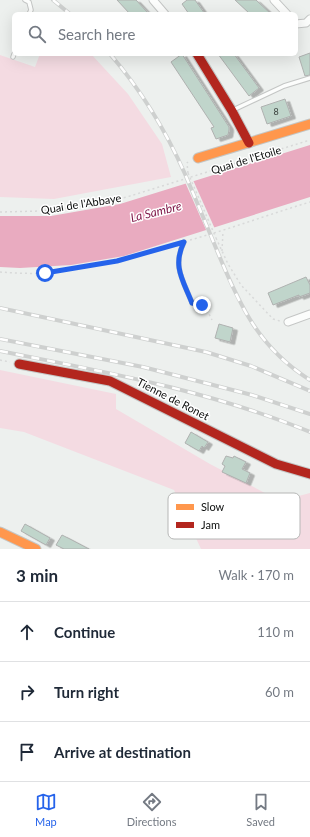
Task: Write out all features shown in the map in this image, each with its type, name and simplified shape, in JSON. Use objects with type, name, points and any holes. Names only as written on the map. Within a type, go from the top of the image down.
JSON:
[{"type":"street","points":[[153,0],[163,12]]},
{"type":"street","points":[[274,0],[285,12]]},
{"type":"street","points":[[298,24],[306,23],[310,19]]},
{"type":"street","points":[[198,56],[232,111],[249,143]]},
{"type":"street","points":[[198,158],[310,124]]},
{"type":"street","points":[[288,322],[310,314]]},
{"type":"street","name":"Tienne de Ronet","points":[[20,364],[110,381],[276,464],[310,474]]},
{"type":"street","points":[[0,532],[36,549]]},
{"type":"lane","points":[[24,0],[29,2],[30,12]]},
{"type":"lane","points":[[232,111],[284,86],[310,78]]},
{"type":"lane","points":[[184,242],[179,252],[179,271],[192,303]]},
{"type":"path","name":"Quai de l'Etoile","points":[[183,180],[310,140]]},
{"type":"path","points":[[188,173],[228,264],[241,285],[273,319],[288,322]]},
{"type":"path","name":"Quai de l'Abbaye","points":[[0,212],[40,211],[104,203],[183,180]]},
{"type":"path","points":[[0,272],[45,273],[73,270],[117,261],[224,231],[310,202]]},
{"type":"path","points":[[222,251],[224,231]]},
{"type":"path","points":[[192,303],[202,305],[212,320]]},
{"type":"shaded area","points":[[0,55],[35,67],[39,56],[93,56],[128,94],[162,144],[171,177],[54,199],[0,197]]},
{"type":"shaded area","points":[[0,370],[116,394],[116,409],[210,464],[265,493],[175,493],[174,490],[24,432],[0,428]]},
{"type":"shaded area","points":[[310,493],[310,549],[201,549],[196,539],[300,539],[300,496]]},
{"type":"water","name":"La Sambre","points":[[310,145],[310,197],[124,256],[71,265],[20,268],[0,267],[0,216],[51,216],[120,204]]},
{"type":"pier","points":[[193,180],[215,229],[207,232],[185,182]]},
{"type":"building","points":[[117,0],[136,0],[147,12],[128,12]]},
{"type":"building","points":[[187,0],[195,0],[204,12],[188,12],[182,4]]},
{"type":"building","points":[[235,0],[256,0],[269,12],[248,12]]},
{"type":"building","points":[[310,53],[310,75],[305,76],[299,57]]},
{"type":"building","points":[[179,56],[183,56],[229,127],[228,135],[216,139],[211,128],[214,127],[171,62]]},
{"type":"building","points":[[219,56],[235,56],[259,88],[249,96]]},
{"type":"building","points":[[285,99],[291,116],[267,124],[261,107]]},
{"type":"building","points":[[306,277],[310,285],[310,293],[299,297],[299,295],[273,305],[268,293]]},
{"type":"building","points":[[219,324],[233,328],[230,342],[215,338]]},
{"type":"building","points":[[191,432],[208,442],[204,448],[202,446],[199,451],[185,443]]},
{"type":"building","points":[[226,456],[233,458],[234,456],[246,462],[242,469],[250,473],[246,483],[222,472],[225,466],[222,464]]},
{"type":"building","points":[[25,524],[50,538],[46,545],[21,531]]},
{"type":"building","points":[[62,535],[89,549],[64,549],[56,545]]},
{"type":"railway","points":[[53,0],[68,12]]},
{"type":"railway","points":[[112,56],[142,96],[170,142],[234,291],[243,308],[264,340],[277,354],[292,368],[310,380]]},
{"type":"railway","points":[[0,308],[206,352],[251,366],[310,391]]},
{"type":"railway","points":[[0,339],[143,367],[252,395],[310,414]]},
{"type":"railway","points":[[0,351],[118,375],[196,394],[235,405],[310,432]]},
{"type":"traffic: slow","points":[[198,158],[310,124]]},
{"type":"traffic: slow","points":[[0,532],[36,549]]},
{"type":"traffic: jam","points":[[198,56],[232,111],[249,143]]},
{"type":"traffic: jam","points":[[19,364],[110,381],[276,464],[310,474]]},
{"type":"route","points":[[45,273],[73,270],[117,261],[184,242],[179,252],[179,271],[192,303],[202,305]]}]
